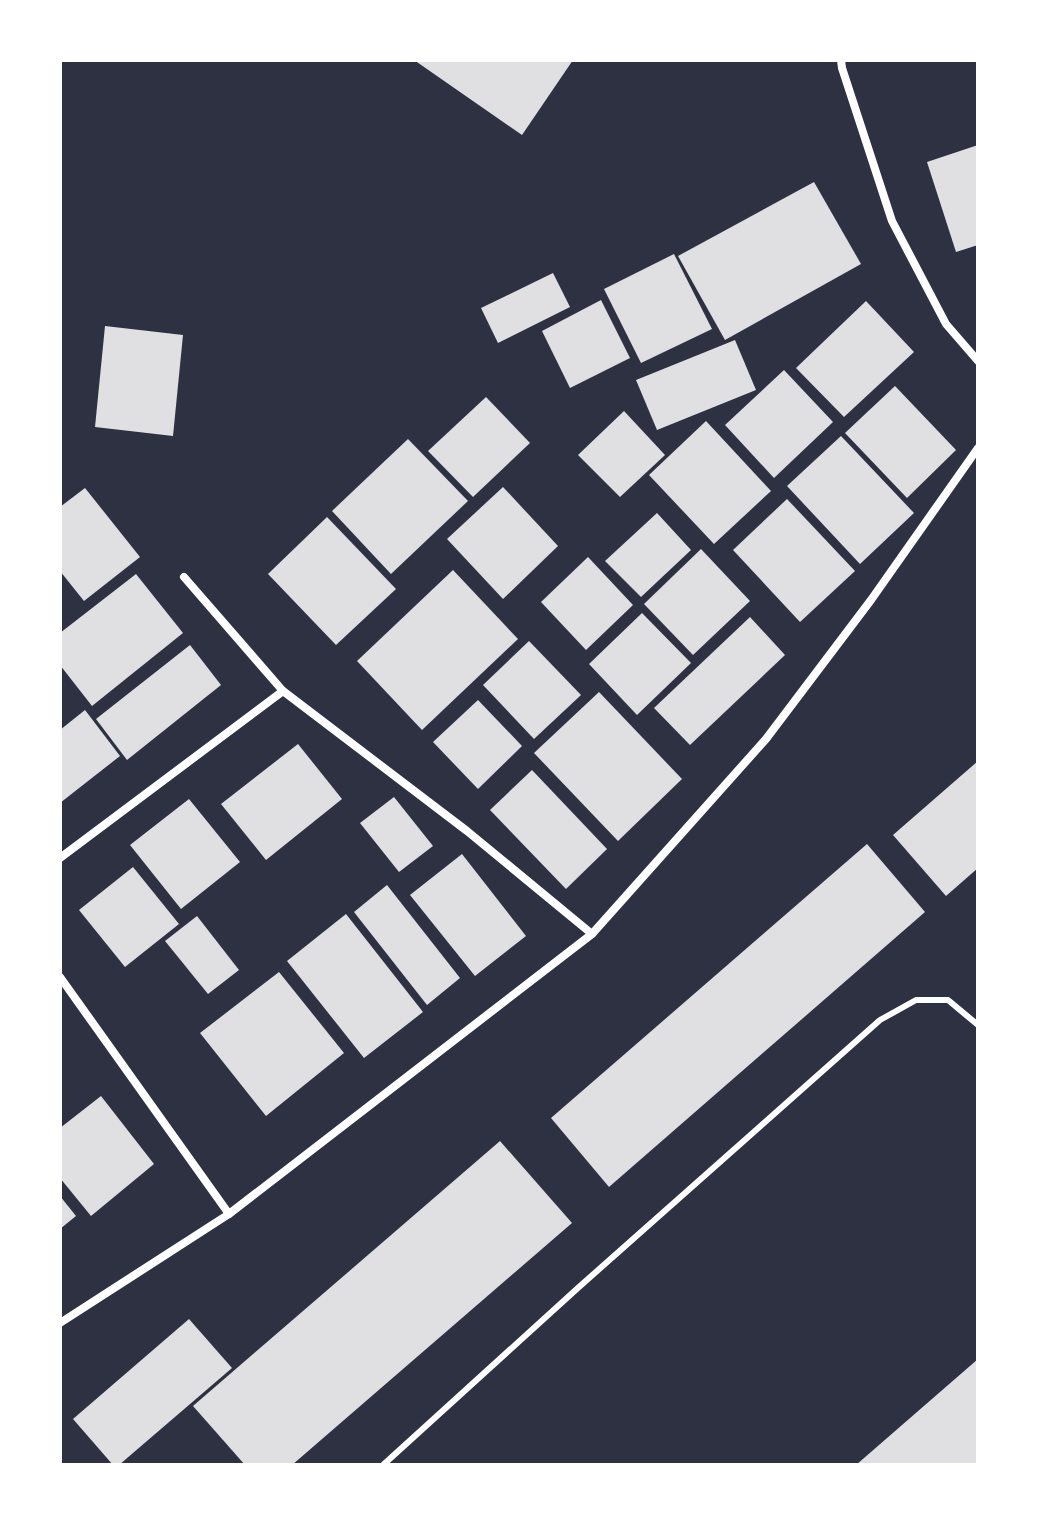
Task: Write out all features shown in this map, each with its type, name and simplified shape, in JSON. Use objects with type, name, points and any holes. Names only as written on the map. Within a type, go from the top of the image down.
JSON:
[{"type":"street","points":[[841,60],[892,221],[946,324],[978,361]]},
{"type":"street","points":[[60,1323],[229,1214],[592,934],[766,739],[871,600],[978,448]]},
{"type":"street","points":[[184,577],[283,691],[467,831],[592,934]]},
{"type":"street","points":[[60,858],[283,691]]},
{"type":"street","points":[[60,977],[229,1214]]},
{"type":"lane","points":[[383,1465],[880,1020],[916,1000],[948,1000],[978,1025]]},
{"type":"building","points":[[414,60],[573,60],[522,135]]},
{"type":"building","points":[[978,145],[978,245],[956,252],[927,162]]},
{"type":"building","points":[[814,182],[861,264],[725,340],[678,256]]},
{"type":"building","points":[[674,254],[712,329],[641,363],[604,289]]},
{"type":"building","points":[[553,273],[570,307],[498,343],[481,308]]},
{"type":"building","points":[[601,300],[630,358],[570,388],[542,331]]},
{"type":"building","points":[[866,301],[914,352],[844,417],[796,368]]},
{"type":"building","points":[[105,326],[183,335],[173,436],[95,427]]},
{"type":"building","points":[[735,340],[756,390],[657,430],[636,380]]},
{"type":"building","points":[[784,370],[833,422],[774,478],[725,425]]},
{"type":"building","points":[[895,386],[956,450],[907,498],[845,433]]},
{"type":"building","points":[[486,397],[530,443],[473,497],[428,451]]},
{"type":"building","points":[[624,411],[665,455],[620,497],[578,455]]},
{"type":"building","points":[[706,421],[771,491],[714,544],[649,475]]},
{"type":"building","points":[[841,436],[914,513],[860,564],[787,486]]},
{"type":"building","points":[[408,439],[468,501],[391,574],[332,511]]},
{"type":"building","points":[[503,487],[558,546],[503,599],[447,539]]},
{"type":"building","points":[[85,488],[140,557],[84,601],[60,571],[60,507]]},
{"type":"building","points":[[787,499],[855,571],[800,622],[733,550]]},
{"type":"building","points":[[657,513],[691,550],[641,597],[605,561]]},
{"type":"building","points":[[327,517],[396,589],[336,645],[268,574]]},
{"type":"building","points":[[701,549],[750,601],[693,655],[644,604]]},
{"type":"building","points":[[588,557],[633,605],[586,650],[541,602]]},
{"type":"building","points":[[453,570],[518,639],[422,730],[357,661]]},
{"type":"building","points":[[136,574],[183,633],[92,706],[60,665],[60,633]]},
{"type":"building","points":[[642,613],[691,663],[637,715],[589,664]]},
{"type":"building","points":[[750,617],[785,655],[690,745],[654,708]]},
{"type":"building","points":[[529,641],[581,695],[534,739],[483,685]]},
{"type":"building","points":[[190,645],[221,685],[127,760],[96,719]]},
{"type":"building","points":[[599,692],[682,779],[618,841],[534,753]]},
{"type":"building","points":[[478,700],[522,746],[478,789],[433,742]]},
{"type":"building","points":[[85,710],[120,756],[60,803],[60,730]]},
{"type":"building","points":[[298,744],[342,799],[266,860],[221,804]]},
{"type":"building","points":[[978,761],[978,868],[946,896],[893,835]]},
{"type":"building","points":[[532,770],[607,849],[566,889],[490,810]]},
{"type":"building","points":[[394,797],[433,846],[399,872],[360,823]]},
{"type":"building","points":[[189,799],[240,862],[181,909],[130,845]]},
{"type":"building","points":[[867,844],[925,912],[609,1187],[551,1118]]},
{"type":"building","points":[[462,854],[526,936],[475,976],[410,895]]},
{"type":"building","points":[[133,867],[179,924],[125,967],[79,910]]},
{"type":"building","points":[[387,885],[460,978],[427,1005],[354,912]]},
{"type":"building","points":[[346,914],[423,1012],[364,1058],[287,961]]},
{"type":"building","points":[[197,916],[239,970],[208,994],[165,941]]},
{"type":"building","points":[[279,972],[344,1053],[266,1116],[200,1033]]},
{"type":"building","points":[[101,1096],[154,1164],[91,1216],[60,1178],[60,1128]]},
{"type":"building","points":[[500,1141],[572,1223],[292,1465],[245,1465],[193,1406]]},
{"type":"building","points":[[60,1196],[76,1216],[60,1229]]},
{"type":"building","points":[[189,1319],[232,1368],[119,1465],[113,1465],[73,1419]]},
{"type":"building","points":[[978,1359],[978,1465],[856,1465]]}]
